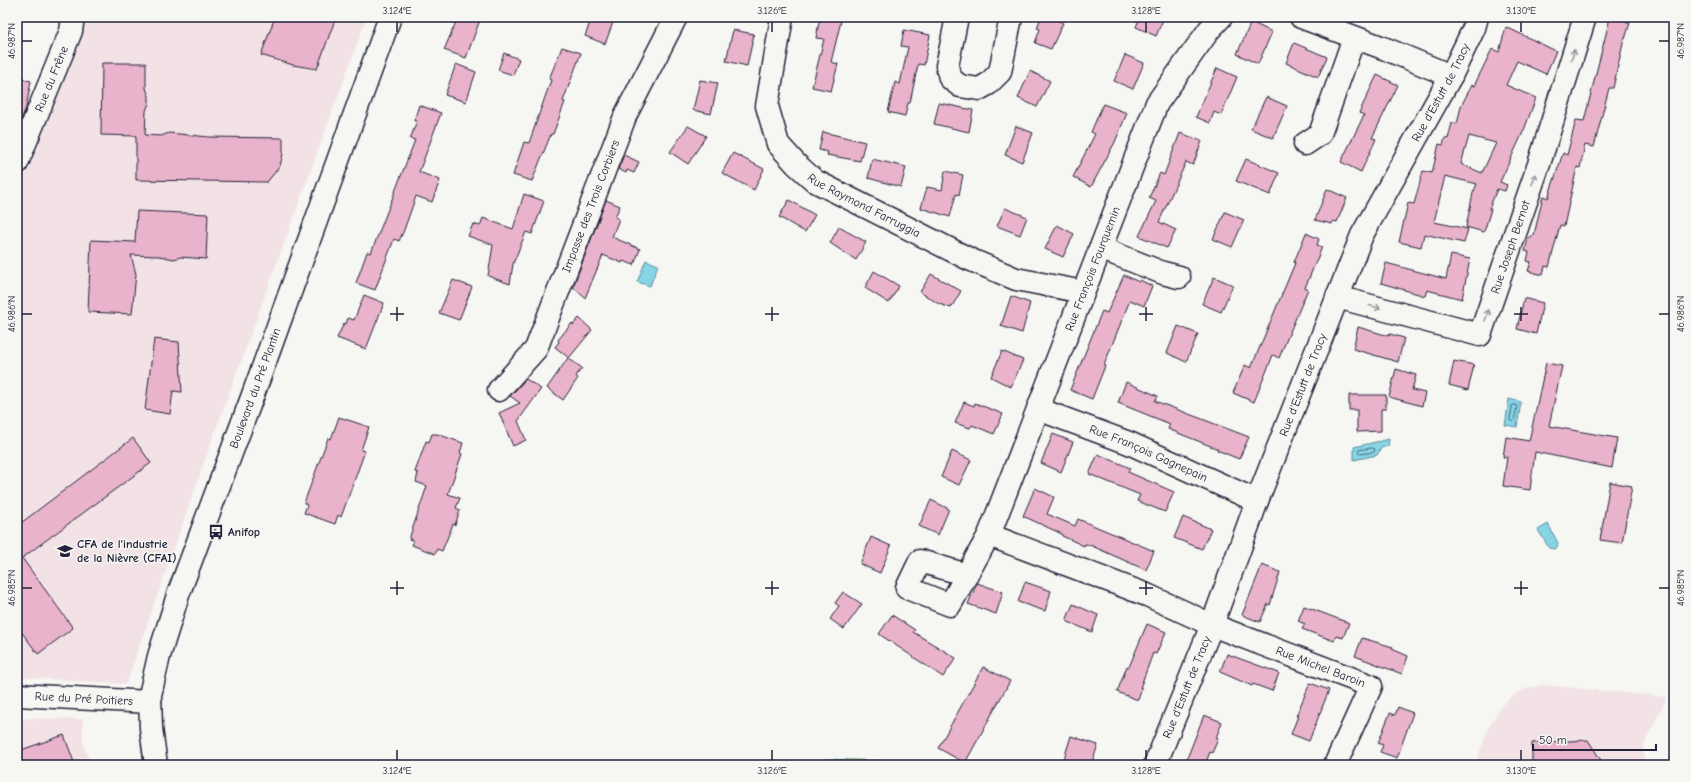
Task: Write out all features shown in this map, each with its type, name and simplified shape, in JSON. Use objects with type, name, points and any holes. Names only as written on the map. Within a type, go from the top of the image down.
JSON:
[{"type":"street","name":"Rue du Frêne","points":[[17,162],[71,31],[73,17]]},
{"type":"street","name":"Boulevard du Pré Plantin","points":[[156,765],[151,728],[150,695],[159,656],[178,595],[254,392],[390,17]]},
{"type":"street","name":"Impasse des Trois Corbiers","points":[[499,390],[536,349],[626,114],[676,17]]},
{"type":"street","name":"Rue Raymond Farruggia","points":[[782,17],[767,106],[778,144],[796,164],[816,181],[969,258],[1016,279],[1073,290],[1082,295]]},
{"type":"street","points":[[957,17],[947,66],[950,78],[960,86],[979,89],[988,84],[1000,72],[1010,17]]},
{"type":"street","name":"Rue François Fourquemin","points":[[967,575],[990,535],[1157,102],[1209,30],[1221,17]]},
{"type":"street","points":[[1301,17],[1386,49],[1451,76]]},
{"type":"street","name":"Rue d'Estutt de Tracy","points":[[1155,765],[1212,625],[1257,501],[1362,235],[1451,76],[1474,28],[1477,17]]},
{"type":"street","name":"Rue Joseph Bernot","points":[[1337,297],[1480,335],[1538,164],[1585,17]]},
{"type":"street","points":[[1305,144],[1320,134],[1350,49],[1356,38]]},
{"type":"street","points":[[1100,248],[1163,273],[1179,277]]},
{"type":"street","name":"Rue François Gagnepain","points":[[1038,409],[1129,443],[1257,501]]},
{"type":"street","points":[[990,535],[1147,595],[1212,625]]},
{"type":"street","name":"Rue Michel Baroin","points":[[1212,625],[1371,686],[1335,765]]},
{"type":"street","name":"Rue du Pré Poitiers","points":[[17,695],[150,702]]},
{"type":"shaded area","points":[[86,17],[367,17],[215,432],[126,684],[17,677],[17,179]]},
{"type":"shaded area","points":[[1543,685],[1667,697],[1643,747],[1645,765],[1475,765],[1489,727],[1500,707],[1511,697],[1525,689]]},
{"type":"shaded area","points":[[17,718],[83,719],[83,743],[91,765],[17,765]]},
{"type":"green space","points":[[826,759],[914,762],[923,765],[823,765]]},
{"type":"water","points":[[646,260],[658,265],[650,286],[637,282]]},
{"type":"water","points":[[1509,399],[1521,402],[1517,427],[1505,425]]},
{"type":"water","points":[[1389,439],[1388,446],[1381,448],[1377,455],[1354,460],[1354,447]]},
{"type":"water","points":[[1548,524],[1558,543],[1555,549],[1549,548],[1538,530]]},
{"type":"building","points":[[275,17],[336,17],[317,69],[293,65],[261,55]]},
{"type":"building","points":[[458,17],[481,17],[466,58],[444,50]]},
{"type":"building","points":[[592,17],[615,17],[605,44],[585,36]]},
{"type":"building","points":[[820,17],[842,17],[831,62],[838,64],[831,91],[812,87],[824,39],[816,38]]},
{"type":"building","points":[[1041,17],[1051,17],[1063,23],[1051,49],[1035,43],[1040,29],[1037,28]]},
{"type":"building","points":[[1140,17],[1164,17],[1156,36],[1136,27]]},
{"type":"building","points":[[1613,17],[1628,17],[1627,23],[1630,23],[1624,39],[1613,88],[1609,88],[1594,147],[1585,145],[1580,168],[1577,167],[1564,226],[1560,225],[1549,267],[1545,266],[1543,275],[1528,271],[1531,262],[1527,261],[1529,252],[1525,251],[1528,238],[1534,235],[1543,196],[1548,198],[1563,153],[1567,155],[1576,120],[1584,121],[1610,18],[1612,19]]},
{"type":"building","points":[[1251,22],[1272,32],[1258,64],[1237,54]]},
{"type":"building","points":[[1506,27],[1556,51],[1546,74],[1517,61],[1506,85],[1536,98],[1524,130],[1500,182],[1507,185],[1505,191],[1497,189],[1489,209],[1491,209],[1484,232],[1466,227],[1473,193],[1477,184],[1445,176],[1434,222],[1468,229],[1464,243],[1424,234],[1421,247],[1399,242],[1408,203],[1414,204],[1423,171],[1432,173],[1439,144],[1443,145],[1445,138],[1448,139],[1452,123],[1457,124],[1461,106],[1472,85],[1474,86],[1492,49],[1499,52]],"holes":[[[1469,136],[1496,143],[1482,173],[1461,164]]]},
{"type":"building","points":[[733,30],[754,34],[747,66],[726,61]]},
{"type":"building","points":[[904,30],[930,35],[924,65],[918,64],[910,103],[908,103],[905,116],[888,112],[895,82],[900,84],[908,47],[901,46]]},
{"type":"building","points":[[1294,43],[1327,57],[1318,77],[1286,63]]},
{"type":"building","points":[[562,47],[581,53],[563,101],[565,102],[553,134],[551,134],[532,181],[513,175],[524,142],[529,143],[551,80],[549,79]]},
{"type":"building","points":[[504,53],[519,59],[513,75],[498,70]]},
{"type":"building","points":[[1125,55],[1144,63],[1133,89],[1114,81]]},
{"type":"building","points":[[102,63],[146,63],[146,88],[149,96],[149,103],[146,111],[145,135],[161,136],[169,133],[209,137],[283,138],[283,154],[280,166],[267,182],[136,180],[136,136],[101,135]]},
{"type":"building","points":[[456,64],[476,72],[466,102],[445,95]]},
{"type":"building","points":[[1217,68],[1237,77],[1221,115],[1214,112],[1210,123],[1196,117]]},
{"type":"building","points":[[1030,71],[1050,81],[1037,107],[1018,98]]},
{"type":"building","points":[[1377,75],[1398,85],[1372,138],[1376,139],[1361,172],[1341,162],[1364,115],[1359,113]]},
{"type":"building","points":[[17,78],[31,81],[26,108],[20,122],[17,121]]},
{"type":"building","points":[[700,80],[718,83],[711,114],[693,110]]},
{"type":"building","points":[[1266,97],[1287,106],[1273,138],[1251,129]]},
{"type":"building","points":[[939,103],[973,110],[969,132],[934,124]]},
{"type":"building","points":[[1103,104],[1127,113],[1115,142],[1091,187],[1073,177],[1095,134],[1091,132]]},
{"type":"building","points":[[419,105],[441,113],[419,172],[440,180],[432,202],[416,196],[399,241],[394,239],[375,290],[356,283],[367,252],[371,253],[415,140],[410,139],[417,121],[414,121]]},
{"type":"building","points":[[688,126],[706,136],[688,164],[670,152]]},
{"type":"building","points":[[1016,126],[1033,133],[1022,162],[1005,155]]},
{"type":"building","points":[[823,132],[865,142],[860,161],[827,155],[828,152],[819,150]]},
{"type":"building","points":[[1180,133],[1202,141],[1193,165],[1186,162],[1159,222],[1176,230],[1167,248],[1139,236],[1156,201],[1149,198],[1160,173],[1164,175]]},
{"type":"building","points":[[733,153],[764,169],[754,190],[722,173]]},
{"type":"building","points":[[624,155],[639,162],[634,173],[627,170],[626,173],[618,169]]},
{"type":"building","points":[[872,159],[906,167],[901,187],[868,178]]},
{"type":"building","points":[[1246,159],[1279,173],[1270,195],[1236,181]]},
{"type":"building","points":[[945,171],[963,175],[959,195],[956,194],[950,217],[921,208],[927,187],[942,190]]},
{"type":"building","points":[[1327,189],[1347,198],[1337,222],[1333,221],[1332,224],[1315,220]]},
{"type":"building","points":[[524,194],[544,201],[532,234],[526,232],[513,264],[510,284],[488,276],[493,245],[468,236],[473,224],[480,226],[483,218],[513,229]]},
{"type":"building","points":[[606,200],[620,206],[615,217],[619,219],[612,237],[640,249],[634,265],[623,261],[622,263],[603,255],[585,298],[573,287]]},
{"type":"building","points":[[789,200],[815,215],[805,232],[779,217]]},
{"type":"building","points":[[1005,208],[1027,217],[1020,235],[997,226]]},
{"type":"building","points":[[137,211],[208,214],[206,259],[181,257],[174,259],[159,256],[131,255],[136,274],[132,314],[88,312],[91,240],[135,242]]},
{"type":"building","points":[[1225,212],[1244,220],[1232,247],[1213,239]]},
{"type":"building","points":[[1057,225],[1074,234],[1063,257],[1045,249]]},
{"type":"building","points":[[839,227],[866,242],[856,260],[830,243]]},
{"type":"building","points":[[1306,233],[1319,239],[1317,245],[1322,247],[1305,288],[1308,289],[1279,358],[1273,355],[1254,402],[1233,393],[1245,365],[1251,368]]},
{"type":"building","points":[[1451,255],[1470,259],[1462,299],[1427,290],[1425,296],[1381,283],[1386,263],[1446,279]]},
{"type":"building","points":[[874,271],[899,286],[889,303],[865,288]]},
{"type":"building","points":[[931,274],[961,291],[951,308],[939,304],[920,292]]},
{"type":"building","points":[[1124,275],[1152,286],[1144,306],[1130,300],[1092,399],[1070,390],[1102,311],[1107,313]]},
{"type":"building","points":[[1214,277],[1233,285],[1221,312],[1202,304]]},
{"type":"building","points":[[453,280],[472,287],[459,320],[439,313]]},
{"type":"building","points":[[364,295],[384,303],[366,349],[337,338],[348,318],[354,320]]},
{"type":"building","points":[[1011,296],[1030,303],[1022,333],[1001,326]]},
{"type":"building","points":[[1524,298],[1543,303],[1536,334],[1517,329]]},
{"type":"building","points":[[579,318],[592,330],[569,358],[555,347],[559,342],[558,340],[572,323],[573,325]]},
{"type":"building","points":[[1178,326],[1198,334],[1186,362],[1167,353]]},
{"type":"building","points":[[1358,327],[1389,336],[1390,334],[1404,338],[1398,362],[1353,349]]},
{"type":"building","points":[[154,339],[179,342],[182,392],[173,391],[170,414],[145,410]]},
{"type":"building","points":[[1002,351],[1023,360],[1011,387],[991,377]]},
{"type":"building","points":[[568,358],[582,368],[576,376],[578,378],[563,400],[547,388]]},
{"type":"building","points":[[1454,361],[1474,365],[1468,390],[1449,385]]},
{"type":"building","points":[[1546,363],[1562,366],[1549,426],[1617,438],[1612,468],[1535,452],[1530,490],[1503,486],[1507,457],[1503,457],[1506,437],[1529,441]]},
{"type":"building","points":[[1396,369],[1416,375],[1412,390],[1425,393],[1422,406],[1389,397]]},
{"type":"building","points":[[526,379],[541,389],[518,421],[526,440],[513,446],[499,413],[520,403],[510,396]]},
{"type":"building","points":[[1126,382],[1158,396],[1155,401],[1249,437],[1239,459],[1168,429],[1170,424],[1118,403]]},
{"type":"building","points":[[1349,395],[1386,395],[1386,409],[1381,409],[1381,431],[1357,432],[1357,410],[1349,410]]},
{"type":"building","points":[[964,402],[974,406],[975,403],[1003,414],[994,434],[972,425],[970,428],[955,423]]},
{"type":"building","points":[[339,417],[369,427],[361,450],[365,451],[341,517],[338,515],[335,524],[304,513],[307,505],[304,503],[328,438],[331,439]]},
{"type":"building","points":[[432,434],[437,434],[463,443],[460,453],[462,454],[448,494],[460,498],[456,508],[460,510],[455,525],[453,524],[442,551],[437,549],[435,554],[412,545],[414,541],[409,539],[427,486],[416,482],[418,473],[415,472],[426,441],[429,442]]},
{"type":"building","points":[[1053,434],[1073,442],[1061,472],[1041,463]]},
{"type":"building","points":[[133,438],[151,463],[22,558],[73,628],[38,654],[17,626],[17,526]]},
{"type":"building","points":[[952,451],[971,460],[959,485],[941,477]]},
{"type":"building","points":[[1098,454],[1130,468],[1128,472],[1174,492],[1165,512],[1137,501],[1140,495],[1089,474]]},
{"type":"building","points":[[1610,482],[1632,486],[1622,543],[1600,540]]},
{"type":"building","points":[[1035,488],[1054,497],[1047,514],[1075,526],[1078,519],[1154,551],[1146,570],[1092,546],[1085,544],[1084,546],[1023,516]]},
{"type":"building","points":[[931,500],[949,509],[938,535],[919,526]]},
{"type":"building","points":[[1183,517],[1211,529],[1202,549],[1174,538]]},
{"type":"building","points":[[871,537],[891,546],[880,573],[860,564]]},
{"type":"building","points":[[1262,565],[1280,572],[1270,605],[1268,604],[1260,622],[1242,615]]},
{"type":"building","points":[[1025,582],[1051,591],[1045,611],[1018,602]]},
{"type":"building","points":[[977,583],[1003,592],[996,614],[968,604]]},
{"type":"building","points":[[843,592],[862,604],[844,629],[830,619],[839,606],[835,603]]},
{"type":"building","points":[[1073,604],[1098,615],[1092,632],[1066,621]]},
{"type":"building","points":[[1304,606],[1349,623],[1343,638],[1336,636],[1334,641],[1302,629],[1305,624],[1298,621]]},
{"type":"building","points":[[892,615],[915,630],[913,632],[956,658],[943,677],[879,634]]},
{"type":"building","points":[[1147,624],[1166,632],[1156,654],[1153,653],[1140,688],[1142,688],[1138,700],[1117,692],[1127,666],[1129,667]]},
{"type":"building","points":[[1362,638],[1393,647],[1392,649],[1408,656],[1402,674],[1355,656]]},
{"type":"building","points":[[1227,654],[1279,673],[1272,691],[1253,684],[1252,686],[1220,672]]},
{"type":"building","points":[[983,667],[1010,681],[965,763],[938,748]]},
{"type":"building","points":[[1310,683],[1329,690],[1309,741],[1291,734],[1298,716],[1296,716]]},
{"type":"building","points":[[1398,707],[1413,713],[1397,758],[1380,752],[1383,745],[1378,743],[1390,713],[1395,715]]},
{"type":"building","points":[[1204,715],[1222,722],[1216,738],[1218,739],[1212,753],[1210,752],[1205,765],[1197,765],[1186,761]]},
{"type":"building","points":[[64,735],[75,765],[17,765],[17,754],[22,752],[21,750]]},
{"type":"building","points":[[1071,736],[1098,745],[1091,765],[1062,765]]},
{"type":"building","points":[[1588,740],[1604,765],[1532,765],[1532,743]]},
{"type":"place","name":"Anifop","points":[[216,532]]},
{"type":"place","name":"CFA de l'industrie de la Nièvre (CFAI)","points":[[65,551]]}]
